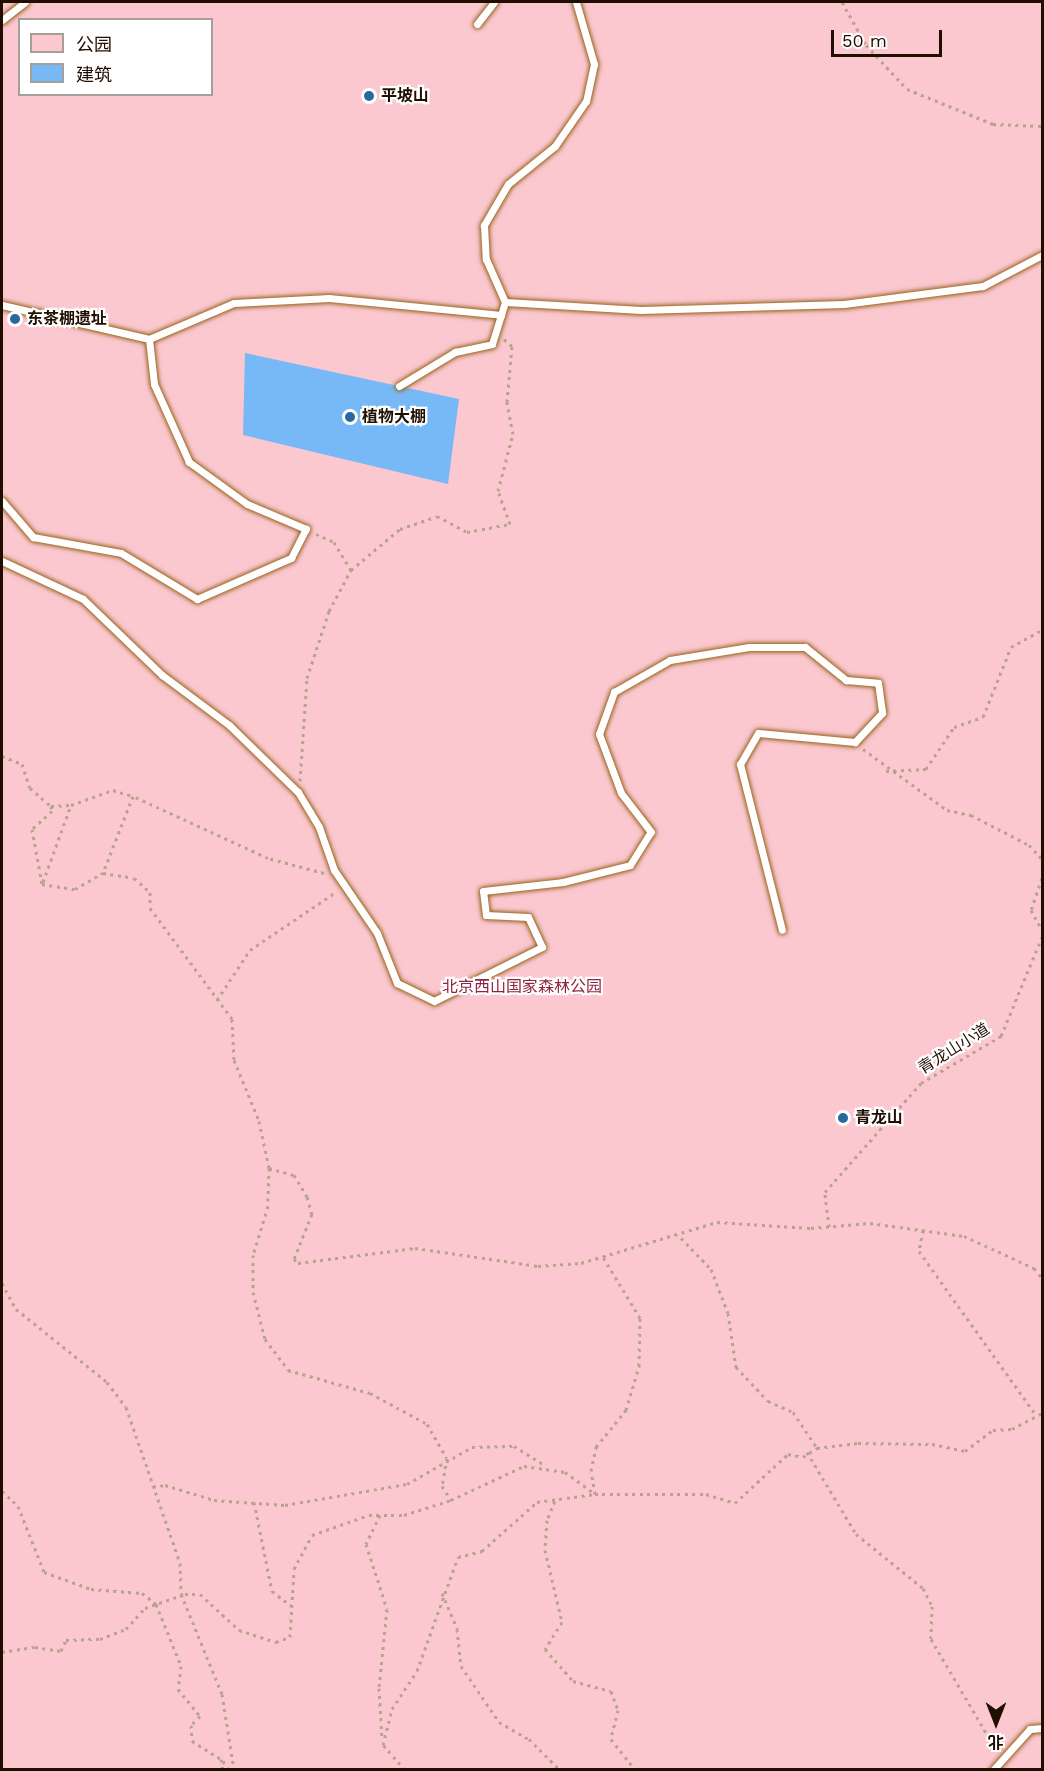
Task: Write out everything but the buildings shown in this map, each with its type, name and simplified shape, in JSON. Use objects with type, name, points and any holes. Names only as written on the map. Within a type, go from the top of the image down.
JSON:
[{"type":"lane","points":[[2,20],[25,2]]},
{"type":"lane","points":[[477,24],[494,2]]},
{"type":"lane","points":[[399,386],[455,352],[492,344],[505,302],[486,259],[484,225],[508,184],[555,146],[586,101],[594,64],[576,2]]},
{"type":"lane","points":[[505,302],[641,310],[844,304],[983,286],[1042,255]]},
{"type":"lane","points":[[2,305],[148,339],[234,303],[329,298],[501,315]]},
{"type":"lane","points":[[2,501],[33,537],[121,553],[197,599],[291,558],[306,529],[247,504],[189,462],[154,384],[148,339]]},
{"type":"lane","points":[[2,561],[83,599],[162,675],[229,725],[298,792],[334,870],[377,933],[397,983],[434,1001],[542,947],[528,917],[486,915],[483,891],[563,882],[630,865],[651,832],[621,793],[599,734],[614,692],[670,660],[749,647],[805,647],[846,680],[878,683],[882,713],[855,742],[758,733],[740,764],[782,930]]},
{"type":"lane","points":[[993,1770],[1000,1756],[1030,1729],[1042,1728]]},
{"type":"path","points":[[842,2],[866,45],[907,89],[993,124],[1042,126]]},
{"type":"path","points":[[298,792],[307,678],[329,611],[351,570],[400,529],[437,516],[467,532],[510,524],[498,491],[513,434],[507,402],[514,375],[512,346],[496,332]]},
{"type":"path","points":[[306,529],[334,542],[351,570]]},
{"type":"path","points":[[886,771],[926,769],[954,727],[983,717],[1011,647],[1042,630]]},
{"type":"path","points":[[855,742],[886,771],[947,810],[970,815],[1029,845],[1042,859]]},
{"type":"path","points":[[2,756],[22,764],[30,788],[51,806],[71,805],[113,790],[133,796],[268,858],[317,875],[334,870]]},
{"type":"path","points":[[42,884],[75,890],[103,873],[133,796]]},
{"type":"path","points":[[42,884],[71,805]]},
{"type":"path","points":[[42,884],[32,829],[52,811],[51,806]]},
{"type":"path","points":[[103,873],[134,878],[150,892],[150,908],[232,1020],[234,1060],[259,1121],[269,1168],[268,1206],[253,1255],[253,1292],[265,1340],[288,1370],[370,1394],[427,1424],[447,1458],[442,1486],[451,1500]]},
{"type":"path","points":[[1042,878],[1031,910],[1042,930]]},
{"type":"path","points":[[217,1000],[250,950],[345,885]]},
{"type":"path","name":"青龙山小道","points":[[829,1227],[825,1192],[921,1083],[1001,1036],[1042,937]]},
{"type":"path","points":[[269,1168],[294,1175],[307,1197],[312,1214],[294,1258],[298,1263],[415,1248],[538,1266],[603,1257],[681,1238],[717,1222],[829,1227],[870,1223],[964,1236],[1034,1268],[1042,1278]]},
{"type":"path","points":[[922,1230],[919,1251],[1036,1415]]},
{"type":"path","points":[[681,1238],[711,1269],[728,1313],[736,1366],[768,1401],[794,1412],[817,1448]]},
{"type":"path","points":[[596,1494],[591,1471],[596,1448],[626,1410],[639,1366],[640,1318],[603,1257]]},
{"type":"path","points":[[2,1283],[16,1309],[107,1382],[126,1407],[180,1563],[181,1594],[222,1694],[234,1770]]},
{"type":"path","points":[[382,1745],[392,1709],[417,1671],[442,1591],[458,1557],[482,1551],[537,1502],[596,1494],[706,1494],[735,1503],[784,1455],[803,1457],[807,1452],[817,1448],[858,1443],[932,1444],[965,1451],[993,1430],[1012,1429],[1042,1413]]},
{"type":"path","points":[[153,1487],[285,1505],[407,1484],[447,1458],[472,1448],[514,1446],[596,1494]]},
{"type":"path","points":[[807,1452],[856,1534],[923,1588],[932,1606],[931,1639],[1000,1756]]},
{"type":"path","points":[[2,1652],[35,1647],[61,1651],[66,1640],[100,1639],[126,1629],[156,1604],[181,1594],[200,1594],[239,1630],[276,1642],[290,1637],[294,1569],[312,1534],[380,1515],[404,1515],[451,1500],[524,1466],[545,1465]]},
{"type":"path","points":[[2,1491],[18,1506],[45,1572],[91,1589],[142,1593],[156,1604],[181,1666],[178,1689],[200,1716],[191,1725],[192,1741],[221,1759],[229,1770]]},
{"type":"path","points":[[556,1500],[547,1520],[545,1550],[562,1622],[545,1649],[573,1681],[611,1691],[618,1710],[611,1739],[635,1770]]},
{"type":"path","points":[[254,1502],[272,1591],[292,1607]]},
{"type":"path","points":[[380,1515],[366,1544],[387,1609],[379,1689],[382,1745],[405,1770]]},
{"type":"path","points":[[442,1591],[457,1629],[460,1666],[499,1722],[529,1739],[560,1770]]},
{"type":"path","points":[[221,1759],[223,1770]]},
{"type":"green space","name":"北京西山国家森林公园","points":[[2,2],[1042,2],[1042,1769],[2,1770]]},
{"type":"place","name":"平坡山","points":[[369,96]]},
{"type":"place","name":"东茶棚遗址","points":[[15,319]]},
{"type":"place","name":"植物大棚","points":[[350,417]]},
{"type":"place","name":"青龙山","points":[[843,1118]]}]
